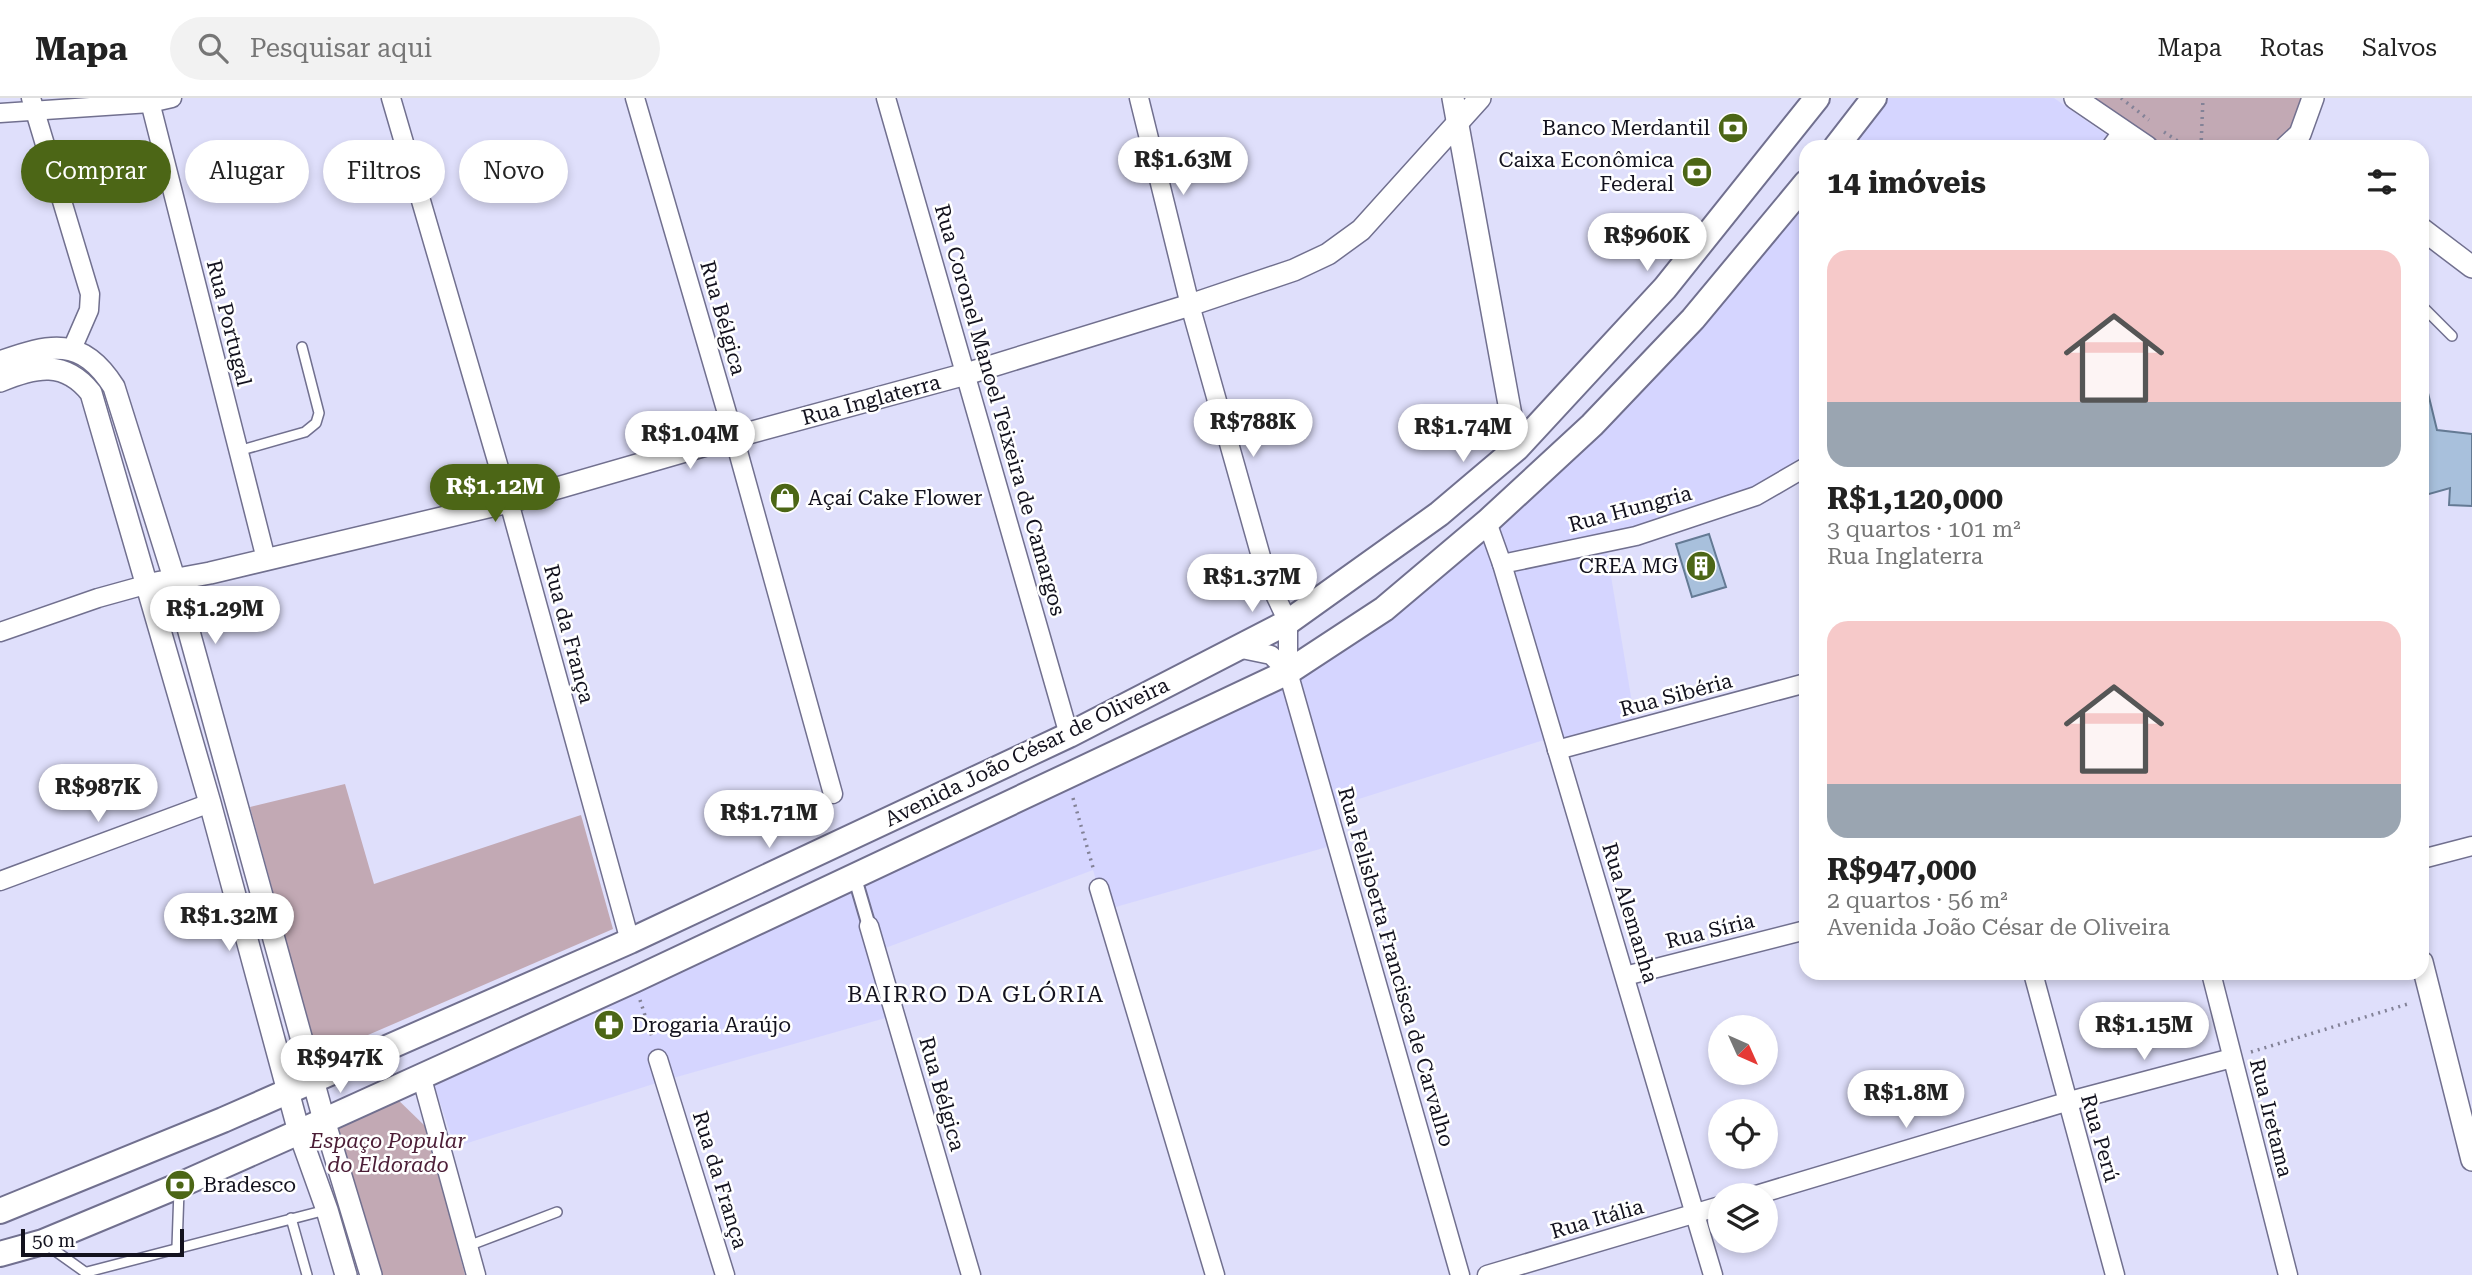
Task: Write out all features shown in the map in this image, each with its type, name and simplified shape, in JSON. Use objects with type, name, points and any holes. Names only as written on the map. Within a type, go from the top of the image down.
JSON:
[{"type":"main road","name":"Avenida João César de Oliveira","points":[[0,1211],[288,1092],[630,941],[1069,735],[1288,622],[1439,514],[1517,448],[1665,288],[1817,98]]},
{"type":"main road","points":[[1841,140],[1874,98]]},
{"type":"main road","name":"Avenida João César de Oliveira","points":[[0,1254],[43,1242],[299,1132],[634,979],[1288,672],[1384,609],[1488,522],[1592,425],[1693,318],[1799,191]]},
{"type":"street","points":[[0,113],[32,104],[172,98]]},
{"type":"street","name":"Rua da França","points":[[391,98],[509,502],[630,941]]},
{"type":"street","name":"Rua Bélgica","points":[[635,98],[734,437],[833,794]]},
{"type":"street","name":"Rua Coronel Manoel Teixeira de Camargos","points":[[886,98],[1069,735]]},
{"type":"street","points":[[1139,98],[1190,305],[1267,578],[1288,622]]},
{"type":"street","points":[[1453,98],[1517,448]]},
{"type":"street","name":"Rua Inglaterra","points":[[145,585],[175,581],[509,502],[966,374],[1294,270],[1328,254],[1361,230],[1480,98]]},
{"type":"street","points":[[2075,98],[2117,139]]},
{"type":"street","points":[[2302,140],[2313,98]]},
{"type":"street","name":"Rua Portugal","points":[[149,101],[266,559]]},
{"type":"street","points":[[32,104],[90,294],[89,310],[72,349]]},
{"type":"street","points":[[2429,234],[2472,267]]},
{"type":"street","points":[[0,362],[51,346],[72,349],[88,356],[103,370],[114,387],[175,581],[324,1120],[371,1275]]},
{"type":"street","points":[[0,381],[50,368],[67,371],[81,380],[91,393],[210,803],[299,1132],[327,1210],[346,1275]]},
{"type":"street","name":"Rua Hungria","points":[[1502,564],[1636,536],[1756,496],[1799,471]]},
{"type":"street","points":[[1488,522],[1502,564]]},
{"type":"street","name":"Rua Alemanha","points":[[1502,564],[1713,1275]]},
{"type":"street","points":[[0,632],[145,585]]},
{"type":"street","name":"Rua Felisberta Francisca de Carvalho","points":[[1288,622],[1288,672],[1460,1275]]},
{"type":"street","points":[[1237,648],[1271,655],[1288,672]]},
{"type":"street","name":"Rua Sibéria","points":[[1557,750],[1799,685]]},
{"type":"street","points":[[0,881],[210,803]]},
{"type":"street","points":[[2429,857],[2472,846]]},
{"type":"street","points":[[854,874],[869,926]]},
{"type":"street","points":[[1099,888],[1216,1275]]},
{"type":"street","name":"Rua Bélgica","points":[[869,926],[971,1275]]},
{"type":"street","name":"Rua Síria","points":[[1625,976],[1799,932]]},
{"type":"street","name":"Rua Perú","points":[[2035,980],[2115,1275]]},
{"type":"street","name":"Rua Iretama","points":[[2212,980],[2288,1275]]},
{"type":"street","points":[[2427,980],[2472,1160]]},
{"type":"street","points":[[1778,1188],[2066,1102],[2232,1058]]},
{"type":"street","name":"Rua da França","points":[[658,1059],[725,1275]]},
{"type":"street","points":[[421,1075],[476,1275]]},
{"type":"street","name":"Rua Itália","points":[[1487,1275],[1708,1210]]},
{"type":"lane","points":[[2429,313],[2452,336]]},
{"type":"lane","points":[[238,452],[305,432],[316,423],[319,413],[302,347]]},
{"type":"lane","points":[[177,1247],[180,1185]]},
{"type":"lane","points":[[43,1242],[88,1274],[177,1247],[327,1210]]},
{"type":"lane","points":[[468,1246],[557,1212]]},
{"type":"lane","points":[[291,1219],[307,1275]]},
{"type":"path","points":[[2201,140],[2203,98]]},
{"type":"path","points":[[1066,776],[1099,888]]},
{"type":"path","points":[[634,979],[658,1059]]},
{"type":"path","points":[[2232,1058],[2431,996]]},
{"type":"shaded area","points":[[1876,98],[2054,98],[2114,140],[1843,140]]},
{"type":"shaded area","points":[[1799,195],[1799,482],[1758,505],[1637,546],[1607,552],[1638,739],[1550,762],[1544,740],[1318,812],[1327,847],[1105,910],[1093,870],[872,953],[889,1017],[666,1080],[455,1147],[430,1073],[1386,619],[1497,532],[1594,435]]},
{"type":"green space","points":[[2090,98],[2308,98],[2297,127],[2282,140],[2150,140]]},
{"type":"green space","points":[[345,784],[374,884],[581,815],[613,929],[331,1051],[313,1040],[250,807]]},
{"type":"green space","name":"Espaço Popular do Eldorado","points":[[391,1093],[426,1127],[465,1275],[380,1275],[333,1121]]},
{"type":"building","points":[[2429,397],[2437,430],[2472,434],[2472,506],[2449,505],[2450,488],[2429,494]]},
{"type":"building","name":"CREA MG","points":[[1709,534],[1726,587],[1692,597],[1676,544]]},
{"type":"place","name":"Banco Merdantil","points":[[1733,128]]},
{"type":"place","name":"Caixa Econômica Federal","points":[[1697,172]]},
{"type":"place","name":"Açaí Cake Flower","points":[[785,498]]},
{"type":"place","name":"CREA MG","points":[[1701,566]]},
{"type":"place","name":"Drogaria Araújo","points":[[609,1025]]},
{"type":"place","name":"Bradesco","points":[[180,1185]]},
{"type":"district","name":"BAIRRO DA GLÓRIA","points":[[976,994]]}]
